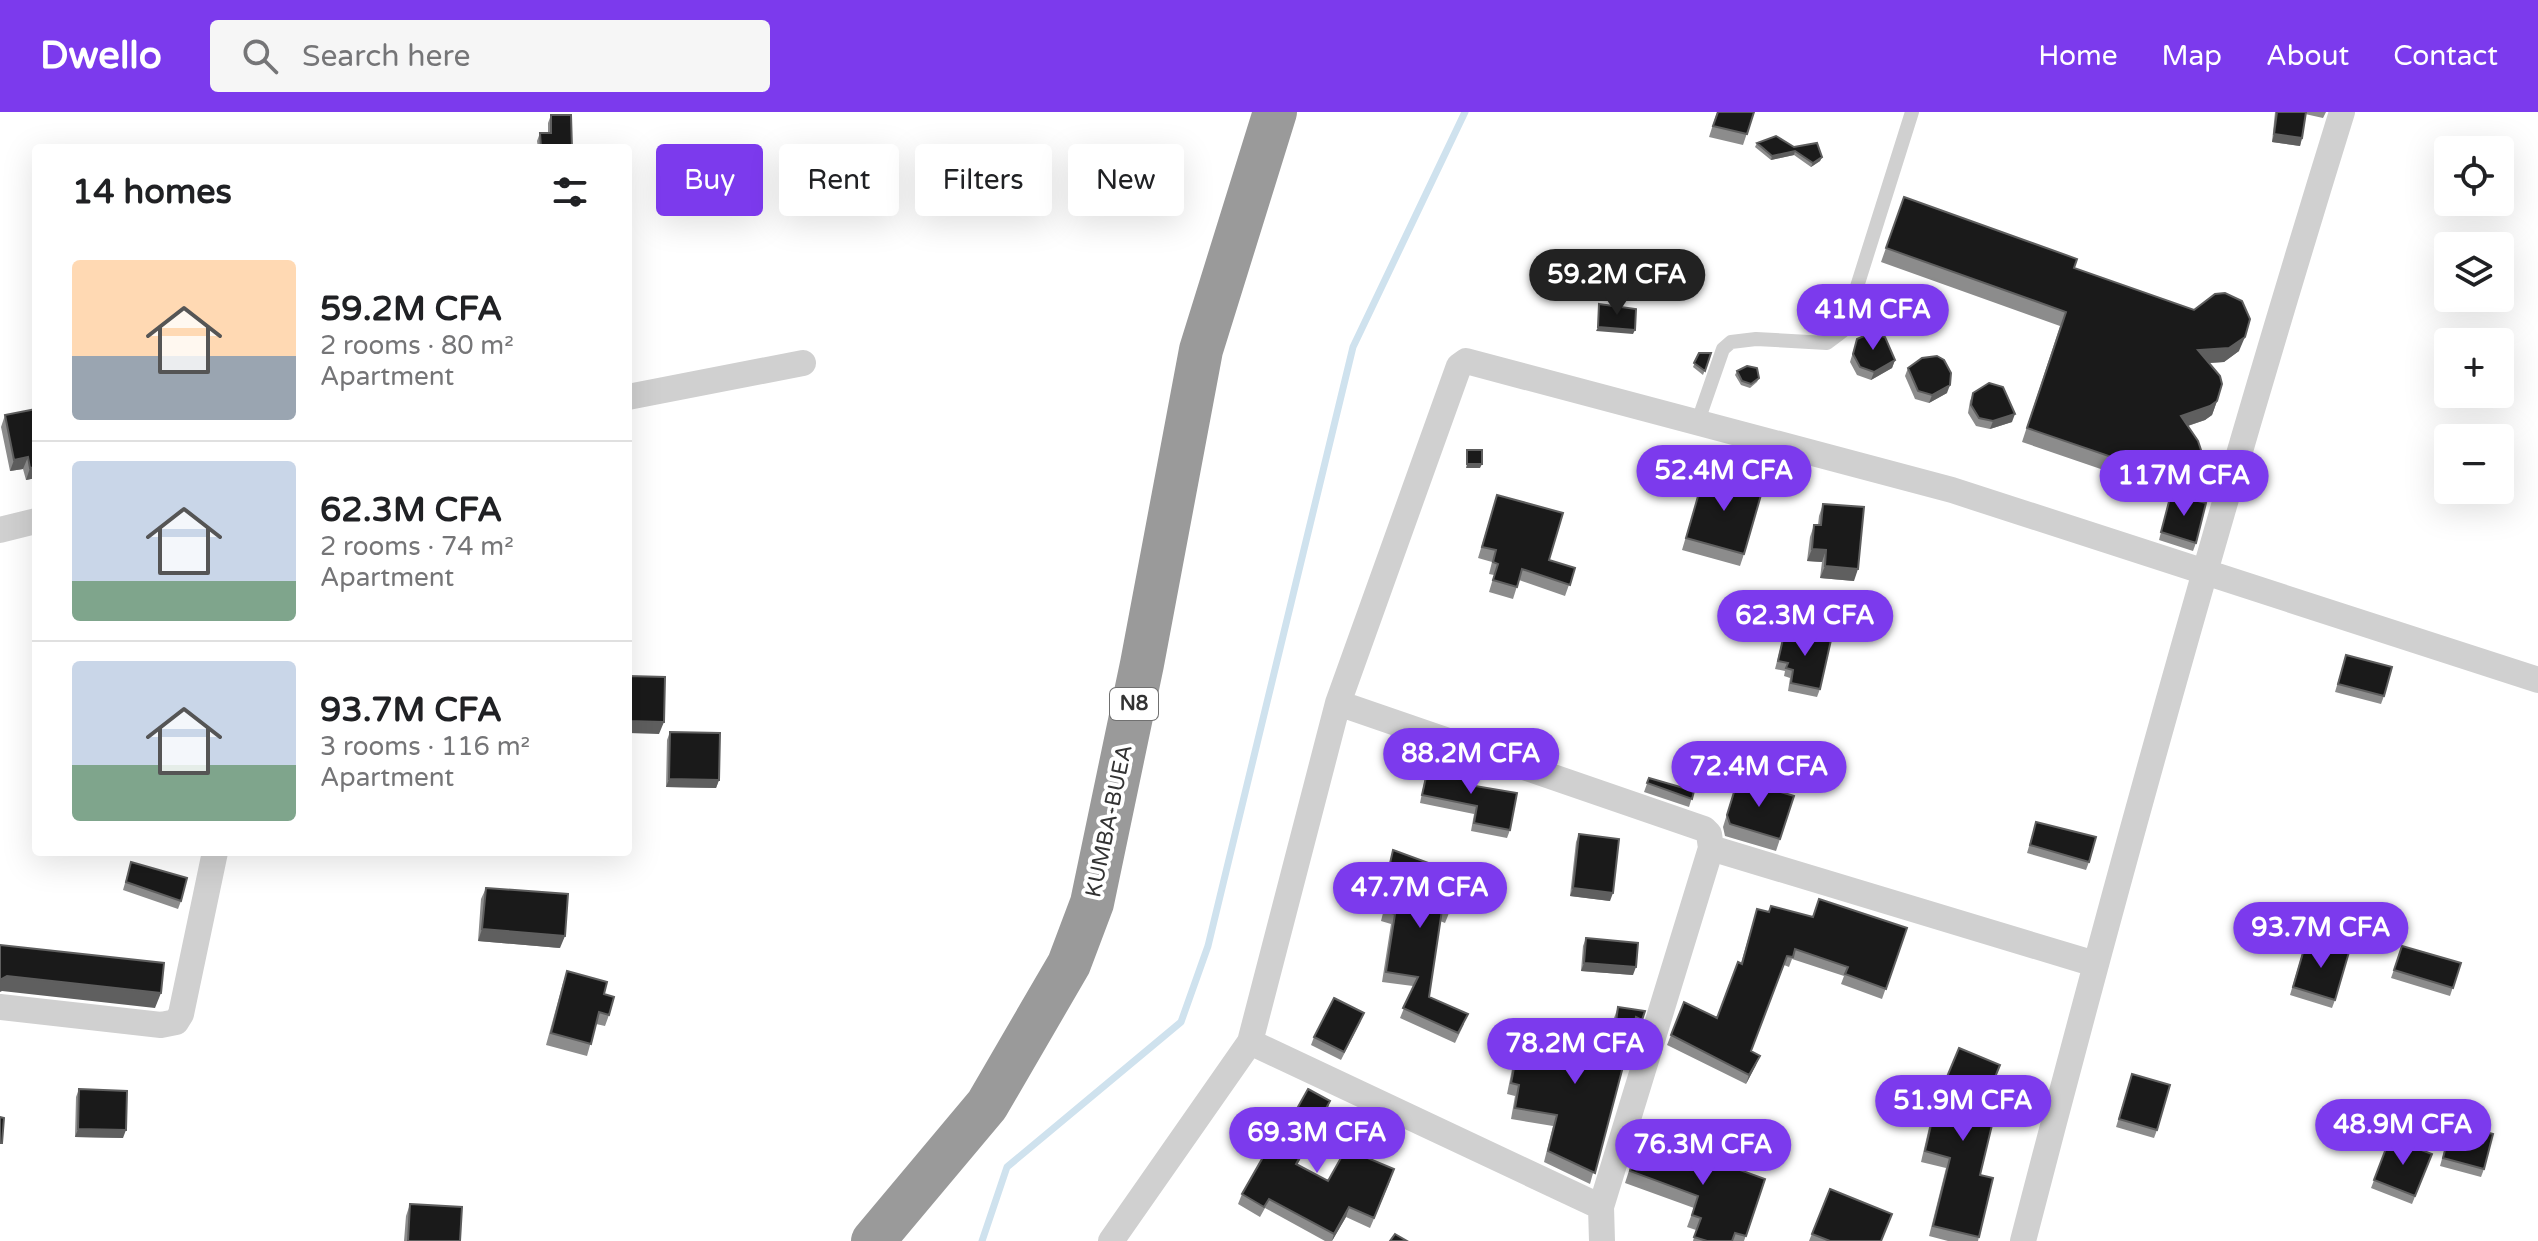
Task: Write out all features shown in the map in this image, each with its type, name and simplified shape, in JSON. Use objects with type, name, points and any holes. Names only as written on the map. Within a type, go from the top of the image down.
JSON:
[{"type":"highway","name":"KUMBA-BUEA","points":[[873,1241],[987,1105],[1069,964],[1092,903],[1142,664],[1201,350],[1275,112]]},
{"type":"street","points":[[2023,1241],[2095,964],[2262,369],[2342,112]]},
{"type":"street","points":[[1111,1241],[1250,1042],[1338,703],[1459,366],[1466,361],[1952,490],[2538,680]]},
{"type":"street","points":[[632,396],[803,363]]},
{"type":"street","points":[[0,530],[32,522]]},
{"type":"street","points":[[1338,703],[1704,829],[1709,834],[1711,848],[1601,1207],[1602,1241]]},
{"type":"street","points":[[1711,848],[2095,964]]},
{"type":"street","points":[[0,1007],[161,1025],[176,1022],[181,1014],[214,856]]},
{"type":"street","points":[[1250,1042],[1601,1207]]},
{"type":"lane","points":[[1698,421],[1723,349],[1731,342],[1756,339],[1827,343],[1843,331],[1912,112]]},
{"type":"building","points":[[1718,112],[1754,112],[1747,134],[1713,126]]},
{"type":"building","points":[[2277,112],[2306,112],[2302,138],[2274,134]]},
{"type":"building","points":[[551,115],[571,115],[572,144],[541,144],[540,133],[551,133]]},
{"type":"building","points":[[1776,136],[1794,147],[1817,143],[1822,157],[1813,163],[1795,151],[1772,156],[1757,143]]},
{"type":"building","points":[[1904,197],[2077,259],[2074,268],[2194,310],[2215,294],[2225,293],[2242,301],[2250,319],[2245,337],[2229,348],[2198,350],[2220,376],[2222,384],[2217,401],[2181,416],[2201,450],[2196,466],[2178,484],[2135,455],[2132,464],[2027,428],[2066,312],[1886,248]]},
{"type":"building","points":[[1599,304],[1636,309],[1635,330],[1598,327]]},
{"type":"building","points":[[1871,333],[1885,337],[1895,360],[1874,372],[1860,367],[1853,354],[1857,339]]},
{"type":"building","points":[[1699,353],[1711,353],[1705,371],[1694,363]]},
{"type":"building","points":[[1937,356],[1944,360],[1951,373],[1950,385],[1932,395],[1918,391],[1908,368],[1922,358]]},
{"type":"building","points":[[1747,366],[1757,368],[1759,378],[1751,384],[1742,381],[1737,371]]},
{"type":"building","points":[[1989,383],[2003,387],[2015,414],[1993,421],[1979,418],[1971,405],[1973,393]]},
{"type":"building","points":[[32,410],[32,468],[28,457],[14,460],[5,415]]},
{"type":"building","points":[[1467,450],[1482,450],[1482,464],[1467,464]]},
{"type":"building","points":[[1705,472],[1763,488],[1744,554],[1686,538]]},
{"type":"building","points":[[2171,494],[2206,503],[2196,543],[2161,532]]},
{"type":"building","points":[[1497,495],[1563,513],[1549,560],[1575,568],[1570,585],[1522,569],[1517,587],[1493,580],[1498,564],[1493,562],[1496,550],[1482,547]]},
{"type":"building","points":[[1823,504],[1864,507],[1858,569],[1825,566],[1826,550],[1812,549],[1814,525],[1821,525]]},
{"type":"building","points":[[1785,630],[1831,640],[1820,689],[1791,683],[1793,670],[1786,668],[1788,663],[1778,661]]},
{"type":"building","points":[[2346,655],[2392,667],[2384,696],[2338,684]]},
{"type":"building","points":[[632,676],[665,677],[664,722],[632,721]]},
{"type":"building","points":[[670,732],[720,733],[719,780],[669,779]]},
{"type":"building","points":[[1429,764],[1477,774],[1475,786],[1517,793],[1510,830],[1474,823],[1477,806],[1422,795]]},
{"type":"building","points":[[1649,778],[1694,791],[1692,799],[1647,783]]},
{"type":"building","points":[[1738,779],[1794,796],[1780,839],[1730,824],[1727,815]]},
{"type":"building","points":[[2036,822],[2096,837],[2089,862],[2030,845]]},
{"type":"building","points":[[1579,834],[1619,839],[1613,893],[1573,888]]},
{"type":"building","points":[[1393,850],[1464,876],[1449,913],[1442,910],[1429,997],[1468,1014],[1458,1033],[1403,1008],[1418,977],[1386,972],[1395,914],[1385,911],[1389,891],[1384,890]]},
{"type":"building","points":[[131,862],[187,878],[181,901],[126,882]]},
{"type":"building","points":[[486,888],[568,894],[565,936],[482,929]]},
{"type":"building","points":[[1819,899],[1907,928],[1886,989],[1845,974],[1848,967],[1795,949],[1793,957],[1787,956],[1751,1051],[1760,1056],[1749,1075],[1671,1035],[1684,1002],[1717,1018],[1738,962],[1742,964],[1757,909],[1769,912],[1771,906],[1813,917]]},
{"type":"building","points":[[1586,938],[1638,943],[1636,967],[1584,963]]},
{"type":"building","points":[[2307,939],[2349,952],[2335,1000],[2293,987]]},
{"type":"building","points":[[0,945],[164,963],[161,993],[7,976],[0,980]]},
{"type":"building","points":[[2402,946],[2461,963],[2453,988],[2394,970]]},
{"type":"building","points":[[567,971],[607,982],[604,994],[614,997],[609,1015],[599,1012],[591,1044],[551,1033]]},
{"type":"building","points":[[1334,998],[1364,1013],[1344,1052],[1314,1037]]},
{"type":"building","points":[[1618,1007],[1645,1011],[1642,1020],[1636,1017],[1595,1173],[1548,1151],[1557,1115],[1515,1108],[1519,1085],[1511,1083],[1518,1048],[1527,1050],[1528,1039],[1557,1044],[1556,1032],[1614,1037]]},
{"type":"building","points":[[1959,1048],[2000,1065],[1977,1121],[1992,1125],[1980,1175],[1993,1178],[1979,1237],[1933,1226],[1950,1158],[1925,1151],[1936,1103]]},
{"type":"building","points":[[2132,1074],[2170,1085],[2157,1130],[2119,1119]]},
{"type":"building","points":[[79,1089],[127,1091],[126,1130],[78,1129]]},
{"type":"building","points":[[1308,1089],[1330,1101],[1296,1164],[1328,1181],[1346,1149],[1394,1169],[1374,1218],[1349,1207],[1334,1234],[1269,1199],[1264,1207],[1242,1194],[1270,1145],[1275,1148]]},
{"type":"building","points":[[0,1117],[4,1118],[2,1143],[0,1143]]},
{"type":"building","points":[[2453,1119],[2479,1126],[2478,1130],[2493,1134],[2484,1169],[2443,1158]]},
{"type":"building","points":[[1641,1134],[1765,1179],[1746,1236],[1735,1233],[1732,1241],[1707,1241],[1694,1237],[1701,1218],[1692,1215],[1698,1196],[1630,1171]]},
{"type":"building","points":[[2390,1138],[2432,1154],[2415,1196],[2374,1180]]},
{"type":"building","points":[[1830,1189],[1892,1214],[1881,1241],[1830,1241],[1812,1234]]},
{"type":"building","points":[[410,1204],[462,1207],[460,1241],[408,1241]]},
{"type":"building","points":[[1395,1234],[1407,1241],[1390,1241]]},
{"type":"waterway","points":[[982,1241],[1007,1167],[1181,1022],[1208,946],[1353,347],[1465,112]]}]
